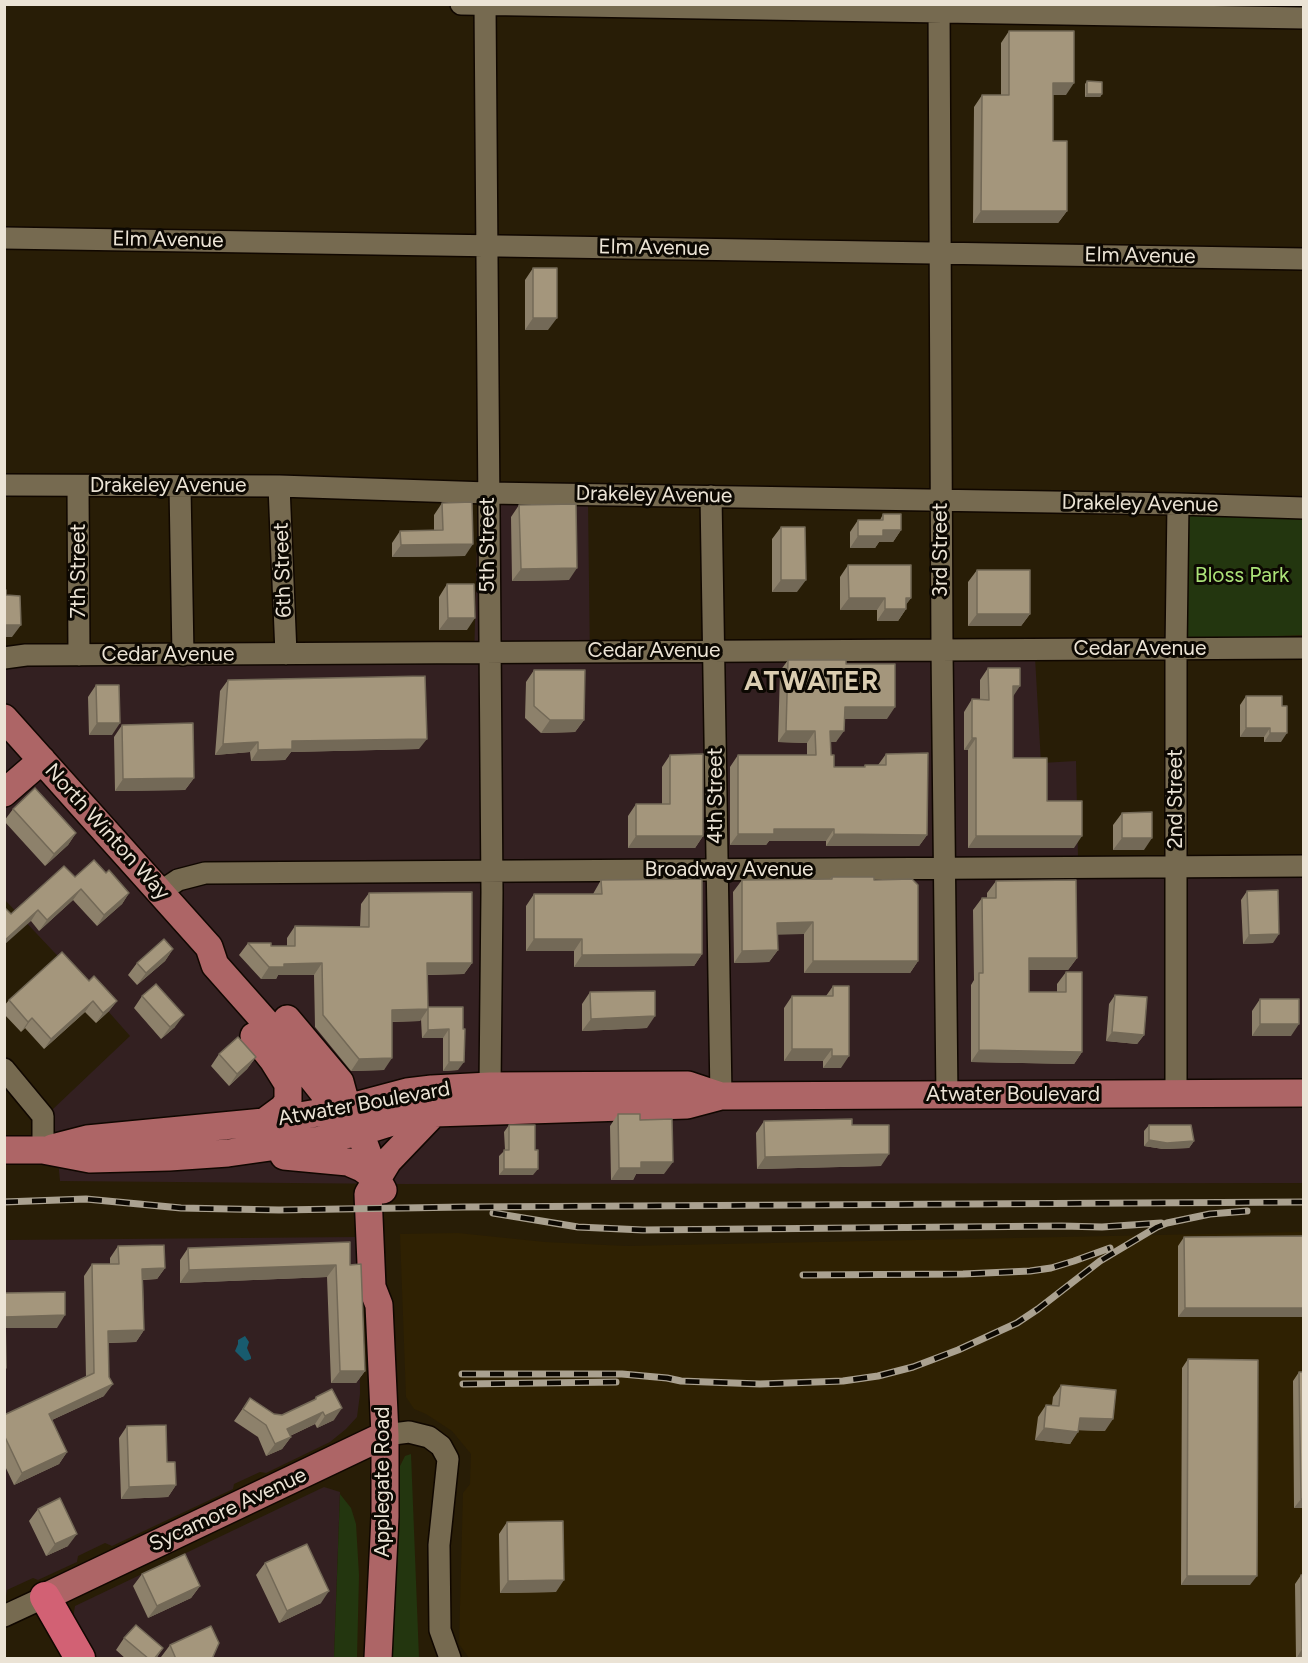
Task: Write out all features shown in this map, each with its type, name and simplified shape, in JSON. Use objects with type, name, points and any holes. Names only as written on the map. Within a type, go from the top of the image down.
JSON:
[{"type":"highway","points":[[45,1597],[51,1636],[61,1659]]},
{"type":"highway","points":[[45,1597],[80,1659]]},
{"type":"main road","name":"North Winton Way","points":[[4,718],[160,892],[212,956],[228,953],[300,1034],[340,1082],[347,1108]]},
{"type":"main road","points":[[4,793],[42,760]]},
{"type":"main road","points":[[212,956],[209,978],[273,1060],[288,1084],[288,1101],[283,1108],[264,1122]]},
{"type":"main road","name":"Atwater Boulevard","points":[[43,1150],[87,1139],[264,1122],[347,1108],[407,1092],[444,1088],[688,1085],[722,1096]]},
{"type":"main road","name":"Atwater Boulevard","points":[[4,1150],[43,1150],[90,1159],[169,1157],[291,1145],[360,1132],[395,1121],[434,1113],[687,1105],[722,1096],[1304,1093]]},
{"type":"main road","name":"Applegate Road","points":[[347,1108],[360,1132],[384,1192],[388,1285],[380,1305],[385,1435],[385,1518],[378,1659]]},
{"type":"main road","points":[[242,1151],[348,1162],[362,1168],[377,1179],[388,1161],[434,1113]]},
{"type":"main road","name":"Sycamore Avenue","points":[[45,1597],[385,1435]]},
{"type":"street","points":[[460,4],[939,8],[1304,18]]},
{"type":"street","name":"5th Street","points":[[485,5],[491,872],[490,1086]]},
{"type":"street","name":"3rd Street","points":[[939,8],[939,253],[947,1096]]},
{"type":"street","name":"Elm Avenue","points":[[4,238],[1304,259]]},
{"type":"street","name":"Drakeley Avenue","points":[[4,485],[279,486],[488,493],[1304,508]]},
{"type":"street","name":"7th Street","points":[[78,486],[79,655]]},
{"type":"street","name":"6th Street","points":[[279,486],[286,654]]},
{"type":"street","points":[[180,487],[183,655]]},
{"type":"street","name":"4th Street","points":[[711,496],[722,1096]]},
{"type":"street","name":"2nd Street","points":[[1176,1094],[1178,504]]},
{"type":"street","name":"Cedar Avenue","points":[[4,658],[26,655],[489,651],[1304,648]]},
{"type":"street","name":"Broadway Avenue","points":[[160,892],[178,880],[206,873],[1304,866]]},
{"type":"street","points":[[4,1069],[43,1116],[43,1150]]},
{"type":"street","name":"Sycamore Avenue","points":[[385,1435],[409,1432],[429,1437],[441,1446],[448,1459],[439,1545],[440,1630],[450,1659]]},
{"type":"street","name":"Sycamore Avenue","points":[[4,1616],[45,1597]]},
{"type":"shaded area","points":[[478,497],[588,501],[590,661],[1035,657],[1041,763],[1076,761],[1078,857],[1303,862],[1303,1183],[405,1184],[60,1181],[53,1109],[130,1036],[5,900],[5,667],[474,662]]},
{"type":"shaded area","points":[[1303,1232],[1303,1658],[469,1658],[459,1644],[463,1493],[470,1484],[471,1454],[452,1431],[414,1409],[406,1397],[400,1234],[458,1233],[545,1242],[626,1246]]},
{"type":"shaded area","points":[[359,1237],[360,1394],[357,1417],[346,1429],[330,1442],[266,1473],[260,1472],[234,1484],[233,1489],[112,1546],[105,1543],[78,1556],[77,1562],[38,1580],[33,1578],[7,1590],[5,1597],[4,1240]]},
{"type":"shaded area","points":[[324,1487],[340,1492],[334,1658],[95,1658],[88,1651],[72,1624],[75,1606]]},
{"type":"green space","name":"Bloss Park","points":[[1303,514],[1303,635],[1178,640],[1182,516]]},
{"type":"green space","points":[[411,1454],[419,1658],[390,1658],[400,1466],[405,1456]]},
{"type":"green space","points":[[340,1494],[351,1508],[356,1524],[359,1575],[357,1658],[334,1658]]},
{"type":"water","points":[[245,1336],[249,1342],[247,1348],[251,1359],[245,1361],[235,1351],[238,1340]]},
{"type":"building","points":[[1009,31],[1074,31],[1074,83],[1053,83],[1053,141],[1067,141],[1067,211],[981,211],[982,95],[1009,95]]},
{"type":"building","points":[[1087,81],[1102,82],[1102,94],[1087,94]]},
{"type":"building","points":[[533,268],[557,268],[557,318],[533,318]]},
{"type":"building","points":[[472,502],[473,544],[401,545],[400,531],[443,530],[442,503]]},
{"type":"building","points":[[576,504],[577,568],[521,569],[519,505]]},
{"type":"building","points":[[883,514],[901,514],[901,530],[883,530],[883,536],[858,536],[858,520],[883,520]]},
{"type":"building","points":[[781,527],[805,527],[806,580],[781,580]]},
{"type":"building","points":[[848,565],[911,565],[911,598],[906,598],[906,609],[885,609],[885,598],[849,598]]},
{"type":"building","points":[[977,570],[1030,570],[1030,614],[977,614]]},
{"type":"building","points":[[447,584],[474,584],[475,618],[448,618]]},
{"type":"building","points":[[4,590],[6,590],[6,595],[20,596],[21,625],[4,625]]},
{"type":"building","points":[[788,660],[846,660],[846,664],[895,664],[895,707],[845,707],[844,731],[830,731],[831,755],[834,755],[834,767],[865,767],[865,765],[886,765],[886,754],[928,753],[927,835],[834,834],[834,829],[774,829],[774,834],[738,834],[738,755],[816,755],[815,731],[786,731]]},
{"type":"building","points":[[988,668],[1020,668],[1020,686],[1013,686],[1013,758],[1047,758],[1047,801],[1082,801],[1082,836],[976,836],[976,738],[972,738],[972,699],[989,700]]},
{"type":"building","points":[[534,670],[585,670],[584,720],[550,720],[534,706]]},
{"type":"building","points":[[425,676],[427,739],[292,741],[292,749],[258,750],[258,742],[223,744],[228,680]]},
{"type":"building","points":[[96,685],[119,685],[120,723],[97,723]]},
{"type":"building","points":[[1246,696],[1282,696],[1282,706],[1287,706],[1287,733],[1270,733],[1270,728],[1246,728]]},
{"type":"building","points":[[193,723],[194,778],[123,779],[122,725]]},
{"type":"building","points":[[703,754],[703,836],[636,836],[636,804],[670,804],[670,755]]},
{"type":"building","points":[[35,788],[76,833],[54,854],[13,809]]},
{"type":"building","points":[[1152,812],[1152,838],[1122,838],[1122,813]]},
{"type":"building","points":[[94,860],[106,873],[109,870],[129,893],[104,915],[81,889],[47,920],[38,910],[4,941],[4,907],[11,914],[64,866],[75,877]]},
{"type":"building","points":[[832,877],[874,877],[874,880],[912,879],[918,885],[918,961],[813,961],[813,922],[777,923],[778,950],[742,951],[742,880],[832,879]]},
{"type":"building","points":[[702,879],[702,954],[582,955],[582,939],[534,939],[534,894],[602,894],[601,880]]},
{"type":"building","points":[[1076,880],[1077,958],[1029,958],[1029,992],[1066,992],[1066,972],[1082,972],[1082,1052],[979,1050],[979,973],[983,973],[982,898],[996,898],[996,881]]},
{"type":"building","points":[[1278,890],[1279,934],[1249,935],[1247,891]]},
{"type":"building","points":[[472,892],[472,963],[427,963],[428,1009],[392,1010],[392,1058],[359,1059],[323,1015],[322,963],[284,964],[284,967],[269,967],[248,943],[295,946],[295,926],[369,927],[369,893]]},
{"type":"building","points":[[164,939],[173,949],[146,973],[137,963]]},
{"type":"building","points":[[62,952],[89,981],[94,976],[117,1001],[103,1013],[93,1001],[51,1039],[32,1018],[28,1022],[9,1000]]},
{"type":"building","points":[[156,984],[184,1015],[170,1027],[142,996]]},
{"type":"building","points":[[833,986],[849,986],[849,1056],[832,1056],[832,1049],[792,1049],[792,996],[833,996]]},
{"type":"building","points":[[655,991],[655,1016],[591,1019],[590,992]]},
{"type":"building","points":[[1115,995],[1147,997],[1144,1035],[1112,1032]]},
{"type":"building","points":[[1260,999],[1299,999],[1299,1024],[1260,1024]]},
{"type":"building","points":[[428,1007],[463,1007],[464,1062],[449,1062],[449,1029],[428,1030]]},
{"type":"building","points":[[238,1037],[256,1057],[237,1074],[219,1054]]},
{"type":"building","points":[[618,1114],[640,1114],[640,1120],[672,1119],[673,1162],[641,1162],[641,1168],[619,1168]]},
{"type":"building","points":[[852,1119],[852,1125],[889,1125],[889,1154],[765,1157],[764,1121]]},
{"type":"building","points":[[509,1125],[535,1125],[538,1169],[504,1169],[504,1150],[509,1150]]},
{"type":"building","points":[[1149,1125],[1191,1125],[1194,1141],[1167,1143],[1149,1140]]},
{"type":"building","points":[[1304,1236],[1304,1308],[1185,1308],[1184,1237]]},
{"type":"building","points":[[350,1242],[350,1265],[361,1264],[365,1371],[340,1371],[336,1265],[189,1270],[188,1248]]},
{"type":"building","points":[[164,1245],[165,1268],[142,1269],[144,1330],[108,1331],[109,1377],[113,1384],[49,1414],[67,1452],[22,1473],[4,1435],[4,1415],[94,1373],[92,1264],[119,1264],[118,1246]]},
{"type":"building","points":[[65,1292],[65,1315],[5,1317],[6,1368],[4,1368],[4,1293]]},
{"type":"building","points":[[1188,1359],[1258,1360],[1257,1576],[1187,1576]]},
{"type":"building","points":[[1299,1372],[1304,1372],[1304,1499],[1301,1499]]},
{"type":"building","points":[[1061,1385],[1116,1390],[1113,1419],[1080,1418],[1078,1432],[1044,1428],[1046,1405],[1059,1406]]},
{"type":"building","points":[[332,1389],[342,1408],[325,1416],[323,1412],[287,1429],[291,1437],[275,1444],[266,1425],[243,1409],[250,1398],[274,1414],[282,1415]]},
{"type":"building","points":[[166,1425],[167,1462],[175,1462],[176,1485],[129,1487],[127,1426]]},
{"type":"building","points":[[60,1498],[77,1534],[55,1544],[38,1509]]},
{"type":"building","points":[[563,1521],[564,1580],[508,1581],[507,1522]]},
{"type":"building","points":[[307,1544],[329,1591],[287,1611],[265,1563]]},
{"type":"building","points":[[185,1554],[200,1586],[157,1606],[142,1574]]},
{"type":"building","points":[[1301,1575],[1304,1575],[1304,1649],[1302,1649]]},
{"type":"building","points":[[136,1625],[163,1648],[154,1659],[149,1659],[124,1638]]},
{"type":"building","points":[[211,1626],[219,1643],[212,1659],[176,1659],[170,1645]]},
{"type":"railway","points":[[4,1202],[86,1199],[181,1208],[279,1210],[1304,1202]]},
{"type":"railway","points":[[462,1374],[622,1374],[681,1381],[760,1384],[843,1381],[878,1376],[913,1367],[958,1350],[1017,1323],[1100,1261],[1157,1227],[1210,1214],[1247,1211]]},
{"type":"railway","points":[[493,1213],[578,1227],[643,1230],[1102,1227],[1161,1223]]},
{"type":"railway","points":[[803,1275],[963,1274],[1030,1271],[1051,1268],[1110,1248]]},
{"type":"railway","points":[[463,1384],[616,1382]]},
{"type":"district","name":"ATWATER","points":[[812,682]]}]
